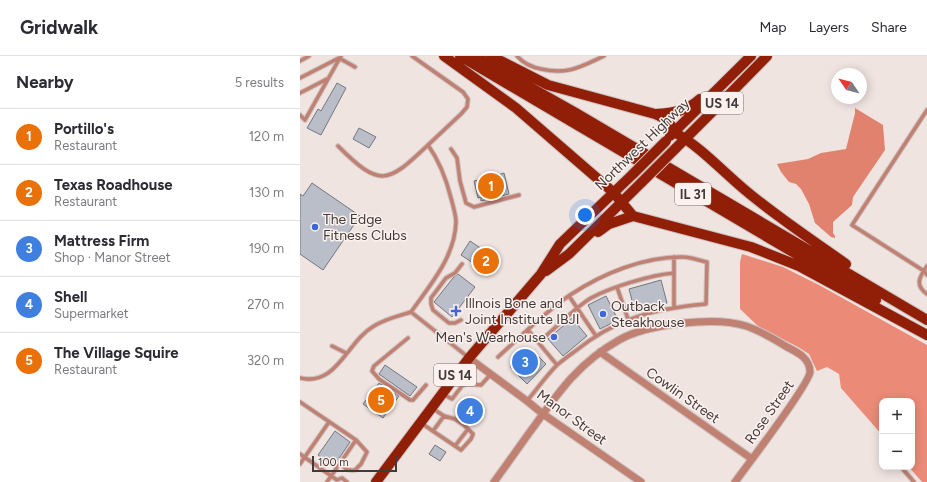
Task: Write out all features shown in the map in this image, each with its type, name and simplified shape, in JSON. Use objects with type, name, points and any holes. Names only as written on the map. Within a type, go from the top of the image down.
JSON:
[{"type":"main road","points":[[444,56],[511,105],[613,192],[633,216],[751,247],[799,266],[927,335]]},
{"type":"main road","name":"IL 31","points":[[460,56],[803,258],[927,329]]},
{"type":"main road","name":"IL 31","points":[[475,56],[589,121],[927,320]]},
{"type":"main road","points":[[491,56],[548,86],[655,114],[669,122],[674,132],[686,138],[745,190],[771,210],[849,267],[927,320]]},
{"type":"main road","name":"Northwest Highway","points":[[541,274],[569,254],[767,56]]},
{"type":"main road","name":"Northwest Highway","points":[[376,482],[457,373],[541,274],[560,244],[633,174],[748,57]]},
{"type":"main road","points":[[655,114],[673,113],[684,110],[695,104],[706,93],[728,79]]},
{"type":"main road","points":[[569,254],[609,224],[633,216]]},
{"type":"street","name":"Rose Street","points":[[600,352],[620,339],[641,331],[658,327],[702,322],[720,322],[745,326],[767,335],[801,355],[808,363],[810,373],[800,391],[736,482]]},
{"type":"street","points":[[494,482],[557,394],[571,378],[600,352]]},
{"type":"street","name":"Cowlin Street","points":[[600,352],[752,459]]},
{"type":"street","name":"Manor Street","points":[[469,358],[527,400],[543,414],[641,482]]},
{"type":"lane","points":[[300,61],[309,56]]},
{"type":"lane","points":[[338,146],[355,164],[369,173],[378,176],[386,176],[402,170],[467,107],[468,99],[463,92],[412,56]]},
{"type":"lane","points":[[517,56],[530,66],[558,72],[578,67],[604,56]]},
{"type":"lane","points":[[340,57],[356,67]]},
{"type":"lane","points":[[300,78],[340,57]]},
{"type":"lane","points":[[300,115],[305,120],[340,57]]},
{"type":"lane","points":[[300,93],[328,78]]},
{"type":"lane","points":[[927,110],[852,225],[924,271],[927,275]]},
{"type":"lane","points":[[300,378],[319,378],[334,370],[346,353],[373,326],[411,312],[443,264],[450,251],[455,233],[456,220],[449,188],[441,165],[428,145]]},
{"type":"lane","points":[[451,149],[457,158],[460,181],[466,203],[474,207],[519,195]]},
{"type":"lane","points":[[674,257],[674,308]]},
{"type":"lane","points":[[498,357],[569,296],[591,283],[619,270],[643,262],[674,257],[685,257],[707,262],[706,304],[674,308],[637,316],[628,319],[596,336],[557,365],[527,400]]},
{"type":"lane","points":[[461,320],[455,323],[449,323],[433,310],[431,298],[446,278],[455,273],[462,264]]},
{"type":"lane","points":[[927,266],[919,280],[922,290],[927,294]]},
{"type":"lane","points":[[539,342],[591,298],[617,288],[664,274],[674,273]]},
{"type":"lane","points":[[617,288],[628,319]]},
{"type":"lane","points":[[569,296],[596,336]]},
{"type":"lane","points":[[411,312],[469,358]]},
{"type":"lane","points":[[528,330],[557,365]]},
{"type":"lane","points":[[408,338],[374,366],[372,371],[378,379],[410,400],[413,400],[426,385]]},
{"type":"lane","points":[[332,346],[346,353]]},
{"type":"lane","points":[[457,373],[466,384]]},
{"type":"lane","points":[[442,393],[452,399],[462,386],[466,384],[481,385],[491,374]]},
{"type":"lane","points":[[300,402],[356,440],[367,452],[361,464],[355,470],[350,471],[345,469],[340,463]]},
{"type":"lane","points":[[420,422],[462,450],[471,439],[473,434],[468,429],[455,419],[444,416],[432,407]]},
{"type":"lane","points":[[434,431],[444,416]]},
{"type":"lane","points":[[300,464],[330,422]]},
{"type":"lane","points":[[455,446],[468,429]]},
{"type":"lane","points":[[327,482],[356,440]]},
{"type":"lane","points":[[300,454],[337,481],[342,478],[347,482]]},
{"type":"lane","points":[[904,470],[914,482]]},
{"type":"shaded area","points":[[855,108],[883,125],[885,150],[853,197],[852,205],[833,222],[833,233],[835,238],[831,237],[815,223],[809,204],[801,189],[796,184],[789,182],[777,164],[808,159],[821,153],[846,149]]},
{"type":"shaded area","points":[[742,254],[783,267],[819,285],[927,345],[927,482],[922,482],[912,470],[915,470],[915,398],[879,398],[879,432],[841,388],[839,374],[827,367],[817,371],[809,354],[759,327],[740,309],[740,262]]},
{"type":"building","points":[[337,83],[346,88],[321,135],[307,128],[318,109],[321,111]]},
{"type":"building","points":[[359,128],[376,137],[369,148],[353,139]]},
{"type":"building","points":[[498,173],[498,175],[504,173],[509,194],[481,201],[481,197],[478,198],[474,181],[493,176],[492,175]]},
{"type":"building","points":[[312,183],[360,216],[323,270],[300,254],[300,194],[303,196]]},
{"type":"building","points":[[470,241],[497,259],[488,273],[461,255]]},
{"type":"building","points":[[458,274],[475,287],[452,317],[434,302]]},
{"type":"building","points":[[661,280],[667,303],[635,312],[629,289]]},
{"type":"building","points":[[606,296],[618,320],[600,329],[588,305]]},
{"type":"building","points":[[572,318],[587,336],[563,356],[548,339]]},
{"type":"building","points":[[522,349],[531,349],[546,364],[527,384],[511,368],[511,360]]},
{"type":"building","points":[[385,365],[417,387],[410,396],[379,374]]},
{"type":"building","points":[[379,383],[399,396],[383,418],[363,404]]},
{"type":"building","points":[[335,431],[350,442],[334,466],[318,455]]},
{"type":"building","points":[[435,445],[446,452],[440,461],[429,454]]},
{"type":"place","name":"Portillo's","points":[[491,186]]},
{"type":"place","name":"The Edge Fitness Clubs","points":[[315,227]]},
{"type":"place","name":"Texas Roadhouse","points":[[486,261]]},
{"type":"place","name":"Illnois Bone and Joint Institute IBJI","points":[[456,311]]},
{"type":"place","name":"Outback Steakhouse","points":[[603,314]]},
{"type":"place","name":"Men's Wearhouse","points":[[554,337]]},
{"type":"place","name":"Mattress Firm","points":[[525,362]]},
{"type":"place","name":"The Village Squire","points":[[381,400]]},
{"type":"place","name":"Shell","points":[[470,411]]}]
